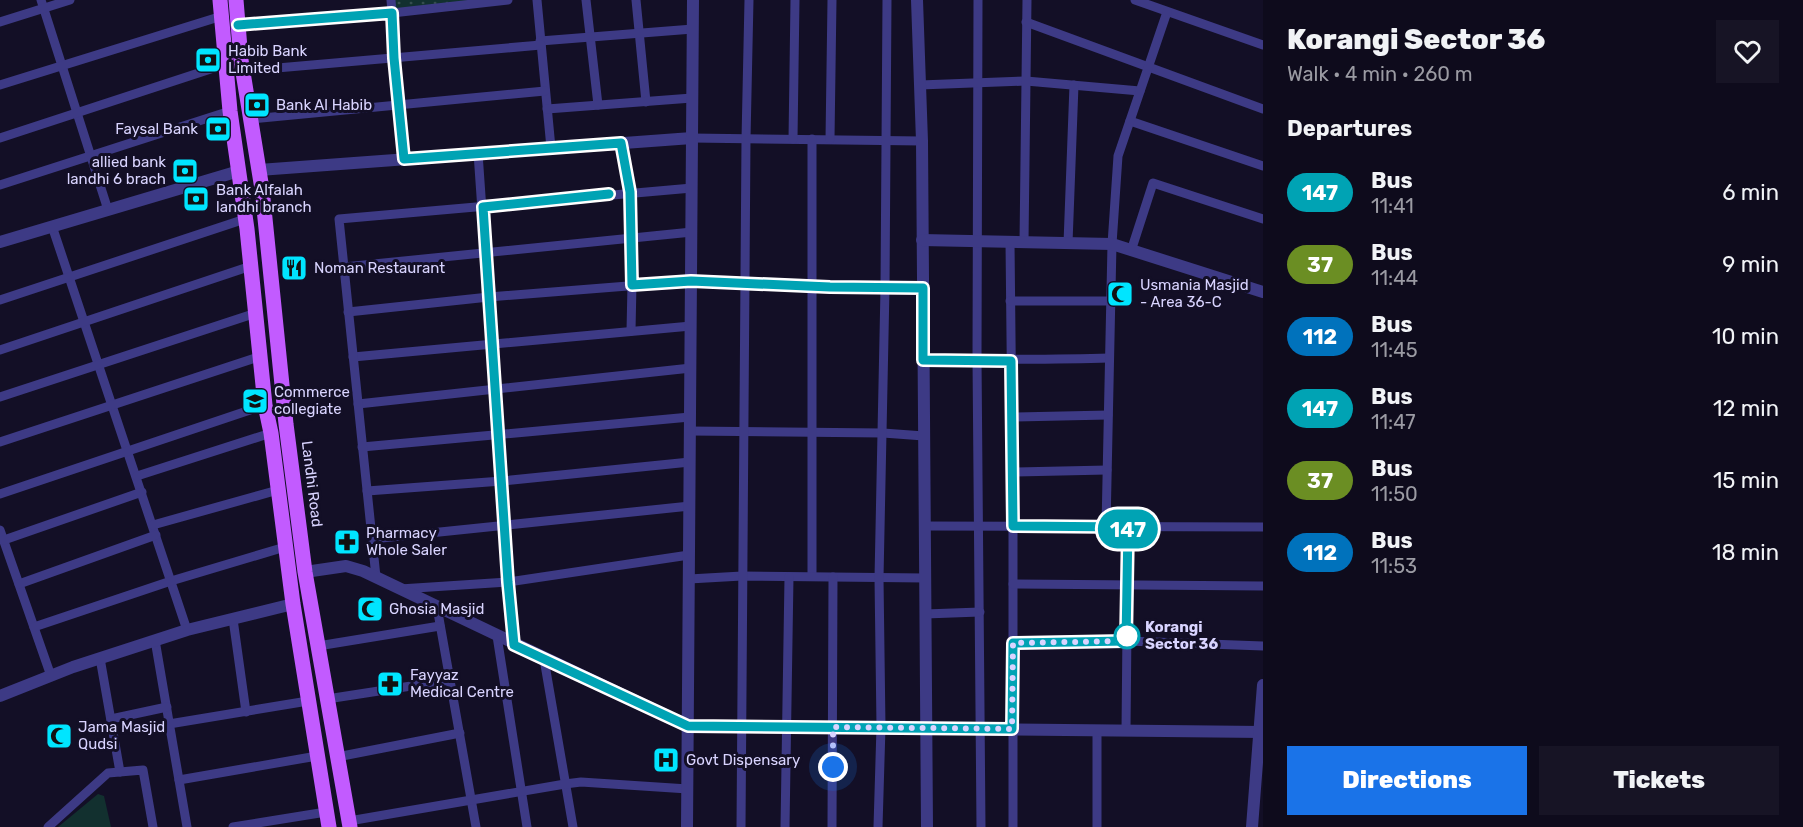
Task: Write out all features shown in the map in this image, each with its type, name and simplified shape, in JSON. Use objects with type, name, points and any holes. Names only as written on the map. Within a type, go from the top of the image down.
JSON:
[{"type":"main road","name":"Landhi Road","points":[[236,0],[243,71],[262,189],[286,424],[305,572],[349,824]]},
{"type":"main road","points":[[221,8],[230,111],[242,192],[266,405],[293,604],[327,820]]},
{"type":"main road","points":[[238,165],[258,162]]},
{"type":"main road","points":[[242,192],[262,189]]},
{"type":"street","points":[[0,22],[42,4],[70,0]]},
{"type":"street","points":[[391,0],[404,159]]},
{"type":"street","points":[[238,25],[392,13],[508,0]]},
{"type":"street","points":[[537,0],[550,148]]},
{"type":"street","points":[[586,0],[598,105]]},
{"type":"street","points":[[636,0],[645,102]]},
{"type":"street","points":[[687,827],[693,0]]},
{"type":"street","points":[[741,827],[749,0]]},
{"type":"street","points":[[793,139],[795,0]]},
{"type":"street","points":[[830,139],[832,0]]},
{"type":"street","points":[[878,827],[881,727],[879,578],[883,433],[887,0]]},
{"type":"street","points":[[917,0],[923,288],[927,827]]},
{"type":"street","points":[[978,0],[977,359],[981,827]]},
{"type":"street","points":[[1024,242],[1027,0]]},
{"type":"street","points":[[1135,0],[1263,45]]},
{"type":"street","points":[[42,4],[108,210]]},
{"type":"street","points":[[0,86],[221,8]]},
{"type":"street","points":[[1106,526],[1110,301],[1118,156],[1167,12]]},
{"type":"street","points":[[1026,22],[1263,109]]},
{"type":"street","points":[[243,71],[693,29]]},
{"type":"street","points":[[0,138],[226,64]]},
{"type":"street","points":[[920,85],[1026,81],[1140,91]]},
{"type":"street","points":[[1068,243],[1074,85]]},
{"type":"street","points":[[251,119],[545,91]]},
{"type":"street","points":[[547,109],[692,98]]},
{"type":"street","points":[[0,185],[230,111]]},
{"type":"street","points":[[1130,121],[1263,166]]},
{"type":"street","points":[[258,162],[404,159],[692,138],[921,141]]},
{"type":"street","points":[[812,139],[812,576]]},
{"type":"street","points":[[621,143],[630,192],[631,331]]},
{"type":"street","points":[[478,153],[514,645]]},
{"type":"street","points":[[0,242],[108,210],[238,165]]},
{"type":"street","points":[[1131,250],[1153,183],[1263,219]]},
{"type":"street","points":[[376,577],[339,219],[692,188]]},
{"type":"street","points":[[0,300],[245,219]]},
{"type":"street","points":[[52,226],[187,630]]},
{"type":"street","points":[[344,267],[692,232]]},
{"type":"street","points":[[922,240],[1112,244],[1263,292]]},
{"type":"street","points":[[1010,242],[1013,827]]},
{"type":"street","points":[[0,350],[251,266]]},
{"type":"street","points":[[348,312],[489,297],[691,281],[923,288]]},
{"type":"street","points":[[1010,302],[1110,301]]},
{"type":"street","points":[[0,397],[256,313]]},
{"type":"street","points":[[353,357],[691,326]]},
{"type":"street","points":[[0,442],[261,356]]},
{"type":"street","points":[[923,360],[1011,361],[1109,358]]},
{"type":"street","points":[[358,404],[691,368]]},
{"type":"street","points":[[0,494],[266,405]]},
{"type":"street","points":[[1012,417],[1108,415]]},
{"type":"street","points":[[362,447],[690,417]]},
{"type":"street","points":[[690,431],[744,430],[924,436]]},
{"type":"street","points":[[137,476],[271,433]]},
{"type":"street","points":[[367,491],[502,481],[690,462]]},
{"type":"street","points":[[1012,472],[1107,470]]},
{"type":"street","points":[[153,525],[278,490]]},
{"type":"street","points":[[4,540],[142,492]]},
{"type":"street","points":[[372,539],[690,506]]},
{"type":"street","points":[[925,526],[1263,527]]},
{"type":"street","points":[[1126,730],[1128,527]]},
{"type":"street","points":[[0,530],[51,676]]},
{"type":"street","points":[[19,584],[156,536]]},
{"type":"street","points":[[34,627],[171,581],[285,547]]},
{"type":"street","points":[[400,589],[508,582],[689,555]]},
{"type":"street","points":[[305,572],[346,566],[376,577],[514,645],[688,726],[1261,732]]},
{"type":"street","points":[[689,579],[742,576],[925,578]]},
{"type":"street","points":[[785,827],[789,577]]},
{"type":"street","points":[[832,827],[833,577]]},
{"type":"street","points":[[1013,585],[1263,586]]},
{"type":"street","points":[[0,696],[155,640],[293,604]]},
{"type":"street","points":[[437,607],[476,827]]},
{"type":"street","points":[[926,614],[980,612]]},
{"type":"street","points":[[233,619],[246,712]]},
{"type":"street","points":[[318,646],[440,626]]},
{"type":"street","points":[[497,636],[527,827]]},
{"type":"street","points":[[155,640],[187,827]]},
{"type":"street","points":[[1013,643],[1126,641],[1263,646]]},
{"type":"street","points":[[100,658],[120,772]]},
{"type":"street","points":[[544,659],[573,827]]},
{"type":"street","points":[[327,699],[450,680]]},
{"type":"street","points":[[1252,827],[1263,685]]},
{"type":"street","points":[[169,724],[308,701]]},
{"type":"street","points":[[111,719],[166,707]]},
{"type":"street","points":[[1097,730],[1097,827]]},
{"type":"street","points":[[337,757],[460,734]]},
{"type":"street","points":[[179,780],[317,756]]},
{"type":"street","points":[[48,827],[108,773],[143,770],[153,827]]},
{"type":"street","points":[[349,824],[581,782],[688,789]]},
{"type":"street","points":[[233,827],[327,820]]},
{"type":"green space","points":[[391,0],[508,0],[392,13]]},
{"type":"green space","points":[[98,794],[104,796],[111,827],[58,827]]},
{"type":"bus line","name":"147","points":[[238,25],[392,13],[404,159],[621,143],[630,192],[632,285],[691,281],[830,287],[923,288],[923,360],[1011,361],[1013,526],[1128,527],[1126,641],[1013,643],[1012,729],[688,726],[514,645],[483,207],[609,194]]},
{"type":"place","name":"Habib Bank Limited","points":[[208,60]]},
{"type":"place","name":"Bank Al Habib","points":[[257,105]]},
{"type":"place","name":"Faysal Bank","points":[[218,129]]},
{"type":"place","name":"allied bank landhi 6 brach","points":[[185,171]]},
{"type":"place","name":"Bank Alfalah landhi branch","points":[[196,199]]},
{"type":"place","name":"Noman Restaurant","points":[[294,268]]},
{"type":"place","name":"Usmania Masjid - Area 36-C","points":[[1120,294]]},
{"type":"place","name":"Commerce collegiate","points":[[255,401]]},
{"type":"place","name":"Pharmacy Whole Saler","points":[[347,542]]},
{"type":"place","name":"Ghosia Masjid","points":[[370,609]]},
{"type":"place","name":"Korangi Sector 36","points":[[1127,636]]},
{"type":"place","name":"Fayyaz Medical Centre","points":[[390,684]]},
{"type":"place","name":"Jama Masjid Qudsi","points":[[59,736]]},
{"type":"place","name":"Govt Dispensary","points":[[666,760]]},
{"type":"route","points":[[833,767],[833,727],[1012,729],[1013,643],[1126,641],[1127,636]]}]
